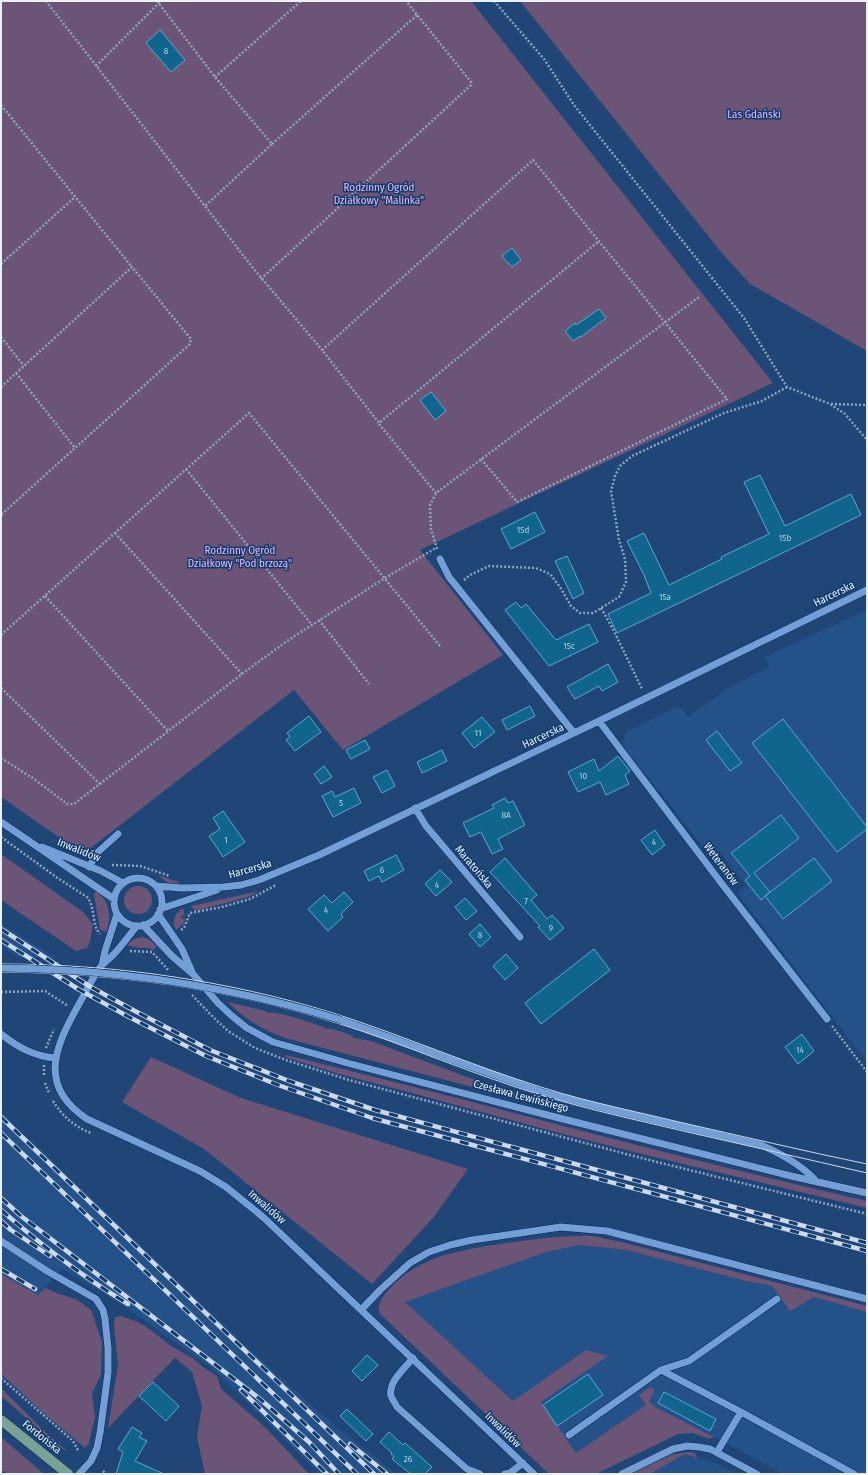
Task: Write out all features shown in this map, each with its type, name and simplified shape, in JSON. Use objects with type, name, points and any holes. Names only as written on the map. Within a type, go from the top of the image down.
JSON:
[{"type":"main road","points":[[1,1414],[18,1433]]},
{"type":"main road","name":"Fordońska","points":[[1,1420],[68,1474]]},
{"type":"street","points":[[440,559],[449,577],[574,734]]},
{"type":"street","name":"Harcerska","points":[[159,912],[223,888],[259,880],[319,855],[415,808],[574,734],[867,590]]},
{"type":"street","name":"Weteranów","points":[[600,721],[722,884],[827,1019]]},
{"type":"street","name":"Maratońska","points":[[415,808],[431,832],[520,937]]},
{"type":"street","name":"Inwalidów","points":[[1,822],[114,900]]},
{"type":"street","points":[[89,867],[98,852],[118,834]]},
{"type":"street","name":"Inwalidów","points":[[26,840],[101,871],[123,883]]},
{"type":"street","points":[[134,878],[142,878],[150,881],[156,886],[162,901],[159,912],[149,923],[140,925],[124,921],[117,914],[114,906],[114,900],[116,892],[123,883],[134,878]]},
{"type":"street","name":"Harcerska","points":[[156,886],[182,888],[223,888]]},
{"type":"street","name":"Czesława Lewińskiego","points":[[159,912],[182,949],[193,974]]},
{"type":"street","name":"Inwalidów","points":[[102,965],[105,950],[117,914]]},
{"type":"street","name":"Inwalidów","points":[[140,925],[102,965],[75,1011],[62,1038],[55,1058],[55,1072],[60,1090],[66,1100],[79,1114],[87,1119],[200,1171],[226,1187],[263,1217],[534,1474]]},
{"type":"street","name":"Czesława Lewińskiego","points":[[140,925],[193,974],[218,1003],[232,1016],[247,1028],[273,1042],[574,1121],[817,1182],[867,1193]]},
{"type":"street","points":[[1,968],[83,971],[177,982],[253,996],[341,1020],[545,1092],[610,1110],[761,1145],[780,1153],[809,1173],[817,1182]]},
{"type":"street","points":[[1,1034],[18,1047],[29,1052],[44,1057],[55,1058]]},
{"type":"street","points":[[362,1310],[380,1290],[410,1263],[429,1252],[472,1240],[561,1227],[607,1231],[867,1299]]},
{"type":"street","points":[[1,1241],[47,1272],[96,1299],[102,1310],[105,1319],[108,1348],[108,1373],[100,1433],[91,1461],[79,1474]]},
{"type":"street","points":[[569,1435],[661,1370],[689,1361],[778,1298]]},
{"type":"street","points":[[413,1358],[398,1374],[392,1386],[391,1396],[398,1407],[467,1469],[480,1474]]},
{"type":"street","points":[[661,1370],[854,1474]]},
{"type":"street","points":[[717,1452],[741,1412]]},
{"type":"street","points":[[622,1474],[673,1448],[687,1446],[699,1447],[717,1452],[757,1474]]},
{"type":"street","points":[[505,1474],[510,1473],[523,1463]]},
{"type":"path","points":[[46,1],[261,279],[322,350],[379,424],[436,493]]},
{"type":"path","points":[[215,77],[301,1]]},
{"type":"path","points":[[261,279],[471,85],[406,1]]},
{"type":"path","points":[[494,1],[544,59],[574,105],[744,318],[787,387],[830,404],[845,414],[867,440]]},
{"type":"path","points":[[96,66],[159,2],[215,77],[272,144]]},
{"type":"path","points":[[205,206],[272,144],[417,15]]},
{"type":"path","points":[[1,105],[191,339],[190,344],[1,515]]},
{"type":"path","points":[[322,350],[533,160],[727,399],[517,502],[481,459]]},
{"type":"path","points":[[1,264],[75,197]]},
{"type":"path","points":[[379,424],[599,241]]},
{"type":"path","points":[[1,386],[132,267]]},
{"type":"path","points":[[440,559],[431,529],[430,505],[436,493],[699,296]]},
{"type":"path","points":[[1,337],[24,366]]},
{"type":"path","points":[[16,373],[75,448]]},
{"type":"path","points":[[457,586],[470,575],[489,566],[536,568],[550,574],[560,587],[571,606],[580,613],[593,613],[619,597],[626,582],[624,559],[619,540],[611,491],[615,476],[620,466],[632,456],[724,413],[762,401],[787,387]]},
{"type":"path","points":[[830,404],[867,405]]},
{"type":"path","points":[[1,635],[249,413],[440,646]]},
{"type":"path","points":[[186,469],[312,625]]},
{"type":"path","points":[[115,533],[242,674]]},
{"type":"path","points":[[1,758],[34,779],[67,804],[74,804],[287,641],[385,578],[436,548]]},
{"type":"path","points":[[45,596],[168,731]]},
{"type":"path","points":[[600,608],[613,629],[647,698]]},
{"type":"path","points":[[319,620],[370,684]]},
{"type":"path","points":[[1,688],[100,784]]},
{"type":"path","points":[[1,837],[56,877],[87,897],[90,901],[95,926],[102,935]]},
{"type":"path","points":[[174,936],[184,928],[190,913],[222,907],[250,899],[282,882]]},
{"type":"path","points":[[152,952],[162,946]]},
{"type":"path","points":[[1,992],[45,991],[68,1006]]},
{"type":"path","points":[[827,1019],[867,1072]]},
{"type":"path","points":[[44,1057],[46,1086],[59,1110],[79,1128],[96,1135]]},
{"type":"path","points":[[495,1119],[645,1159],[867,1214]]},
{"type":"path","points":[[1,1378],[73,1441],[80,1452]]},
{"type":"path","points":[[103,1471],[106,1474]]},
{"type":"shaded area","points":[[867,610],[867,1062],[737,893],[746,885],[718,850],[710,855],[622,745],[626,732],[677,707],[682,709],[688,717],[728,688],[769,667],[765,657]]},
{"type":"shaded area","points":[[1,924],[56,958],[32,957],[29,955],[26,957],[19,957],[1,946]]},
{"type":"shaded area","points":[[1,1112],[249,1349],[320,1413],[396,1474],[351,1474],[342,1465],[349,1474],[320,1474],[213,1369],[114,1299],[62,1269],[38,1295],[1,1274]]},
{"type":"shaded area","points":[[580,1245],[626,1250],[746,1281],[772,1286],[790,1311],[814,1297],[867,1312],[867,1474],[782,1474],[724,1442],[655,1407],[577,1459],[404,1302],[546,1252]]},
{"type":"shaded area","points":[[685,1454],[715,1463],[737,1474],[650,1474]]},
{"type":"green space","points":[[1,1],[471,1],[773,383],[420,550],[503,655],[343,750],[294,690],[83,854],[1,797]]},
{"type":"green space","name":"Las Gdański","points":[[520,1],[867,1],[867,351],[750,284],[721,252]]},
{"type":"green space","points":[[1,854],[83,912],[93,924],[90,942],[87,948],[76,951],[1,900]]},
{"type":"green space","points":[[157,875],[179,882],[179,884],[168,883]]},
{"type":"green space","points":[[138,886],[148,890],[152,900],[148,910],[138,914],[128,910],[124,900],[128,890]]},
{"type":"green space","points":[[96,891],[101,895],[107,904],[109,921],[106,932],[100,930],[94,895]]},
{"type":"green space","points":[[259,891],[248,897],[196,911],[191,906]]},
{"type":"green space","points":[[183,908],[185,916],[183,915],[181,917],[183,919],[185,918],[184,923],[176,930],[174,921],[178,912]]},
{"type":"green space","points":[[142,937],[148,939],[157,946],[153,950],[127,945],[134,939]]},
{"type":"green space","points":[[228,1002],[266,1011],[268,1013],[287,1015],[324,1027],[326,1029],[339,1031],[353,1036],[353,1038],[371,1041],[467,1077],[527,1097],[526,1101],[285,1038],[255,1023],[241,1014]]},
{"type":"green space","points":[[286,1055],[649,1148],[867,1201],[867,1208],[555,1132],[339,1074],[285,1057]]},
{"type":"green space","points":[[151,1057],[241,1098],[468,1169],[433,1218],[372,1284],[204,1149],[122,1102]]},
{"type":"green space","points":[[574,1236],[593,1236],[625,1243],[867,1306],[867,1312],[814,1297],[790,1311],[772,1286],[746,1281],[626,1250],[580,1245],[546,1252],[405,1302],[513,1401],[586,1350],[608,1356],[541,1402],[576,1453],[646,1405],[639,1395],[650,1387],[655,1389],[649,1402],[655,1407],[714,1437],[709,1439],[693,1433],[678,1434],[596,1474],[549,1474],[380,1314],[379,1307],[385,1294],[402,1277],[414,1268],[441,1256],[486,1246]]},
{"type":"green space","points":[[1,1274],[38,1295],[45,1288],[76,1299],[91,1310],[102,1342],[101,1375],[92,1393],[95,1417],[89,1443],[85,1448],[40,1410],[1,1374]]},
{"type":"green space","points":[[121,1316],[138,1322],[151,1330],[171,1346],[194,1359],[217,1376],[221,1389],[266,1428],[309,1474],[205,1474],[197,1437],[202,1406],[192,1372],[175,1358],[108,1428],[118,1365],[114,1325],[115,1317]]},
{"type":"green space","points":[[1,1388],[41,1428],[68,1452],[59,1447],[1,1396]]},
{"type":"green space","points":[[1,1437],[44,1474],[9,1474],[1,1470]]},
{"type":"green space","points":[[689,1452],[695,1453],[697,1458],[685,1454],[650,1474],[630,1474],[674,1454]]},
{"type":"building","points":[[160,30],[185,60],[171,72],[146,43]]},
{"type":"building","points":[[512,248],[521,260],[512,267],[502,256]]},
{"type":"building","points":[[599,309],[606,318],[581,337],[580,336],[573,341],[565,331],[575,323],[576,325]]},
{"type":"building","points":[[431,392],[446,411],[435,420],[420,400]]},
{"type":"building","points":[[760,475],[785,526],[851,494],[861,515],[617,633],[608,614],[651,593],[627,541],[644,533],[669,585],[722,559],[721,557],[769,534],[744,482]]},
{"type":"building","points":[[535,512],[545,532],[511,549],[501,529]]},
{"type":"building","points":[[567,556],[584,593],[573,599],[555,561]]},
{"type":"building","points":[[516,602],[521,608],[526,604],[556,640],[589,624],[598,642],[549,666],[505,610]]},
{"type":"building","points":[[608,664],[618,682],[602,691],[599,686],[575,699],[567,687]]},
{"type":"building","points":[[530,706],[535,716],[507,730],[502,720]]},
{"type":"building","points":[[309,716],[321,732],[295,751],[286,740],[290,737],[287,733]]},
{"type":"building","points":[[482,717],[495,732],[474,748],[462,733]]},
{"type":"building","points":[[783,719],[867,827],[867,829],[837,852],[752,743]]},
{"type":"building","points":[[717,731],[742,763],[730,771],[706,740]]},
{"type":"building","points":[[365,740],[370,749],[351,759],[346,750]]},
{"type":"building","points":[[442,750],[447,761],[422,773],[417,762]]},
{"type":"building","points":[[618,756],[630,771],[625,775],[629,784],[606,795],[600,782],[578,792],[568,772],[594,759],[599,771]]},
{"type":"building","points":[[324,766],[332,777],[321,784],[314,774]]},
{"type":"building","points":[[387,770],[395,786],[382,793],[373,777]]},
{"type":"building","points":[[354,788],[361,803],[333,817],[322,796],[332,791],[335,797]]},
{"type":"building","points":[[505,798],[508,803],[513,801],[525,825],[498,839],[503,849],[492,854],[481,832],[470,837],[463,823],[494,808],[492,805]]},
{"type":"building","points":[[223,811],[245,842],[223,857],[209,836],[220,829],[213,818]]},
{"type":"building","points":[[781,815],[799,838],[754,873],[770,892],[761,900],[745,880],[750,876],[731,853]]},
{"type":"building","points":[[655,830],[665,845],[652,855],[641,840]]},
{"type":"building","points":[[396,855],[404,870],[382,882],[379,876],[369,881],[364,871]]},
{"type":"building","points":[[505,858],[537,895],[531,900],[547,919],[552,915],[564,928],[550,940],[538,927],[540,926],[490,872]]},
{"type":"building","points":[[814,858],[832,881],[783,919],[765,896]]},
{"type":"building","points":[[440,870],[452,882],[436,896],[425,884]]},
{"type":"building","points":[[344,892],[353,902],[341,914],[343,917],[328,931],[308,909],[324,895],[332,903]]},
{"type":"building","points":[[465,898],[477,911],[466,920],[455,907]]},
{"type":"building","points":[[480,924],[491,937],[480,947],[469,934]]},
{"type":"building","points":[[594,949],[610,970],[541,1024],[525,1003]]},
{"type":"building","points":[[506,954],[518,968],[505,980],[493,966]]},
{"type":"building","points":[[802,1034],[814,1051],[798,1064],[785,1047]]},
{"type":"building","points":[[367,1355],[378,1365],[362,1381],[352,1371]]},
{"type":"building","points":[[588,1374],[603,1395],[557,1426],[543,1405]]},
{"type":"building","points":[[153,1382],[179,1406],[166,1421],[139,1396]]},
{"type":"building","points":[[664,1392],[716,1419],[710,1431],[658,1403]]},
{"type":"building","points":[[347,1409],[373,1434],[366,1441],[340,1416]]},
{"type":"building","points":[[132,1427],[142,1433],[139,1437],[147,1441],[135,1461],[164,1474],[116,1474],[123,1452],[118,1449]]},
{"type":"building","points":[[389,1432],[403,1445],[405,1443],[432,1467],[425,1474],[411,1474],[392,1459],[394,1457],[391,1454],[392,1453],[380,1442]]},
{"type":"tram line","points":[[1,964],[85,967],[127,971],[169,976],[252,991],[333,1013],[491,1070],[561,1093],[679,1122],[867,1164]]},
{"type":"tram line","points":[[1,972],[44,973],[129,980],[171,985],[255,1001],[337,1023],[492,1079],[561,1101],[631,1119],[867,1173]]},
{"type":"railway","points":[[1,929],[89,986],[133,1010],[210,1050],[289,1081],[375,1110],[867,1243]]},
{"type":"railway","points":[[1,940],[78,989],[129,1017],[206,1056],[278,1085],[372,1118],[867,1251]]},
{"type":"railway","points":[[1,1117],[374,1474]]},
{"type":"railway","points":[[1,1133],[357,1474]]},
{"type":"railway","points":[[1,1198],[21,1216],[260,1399],[309,1442],[339,1474]]},
{"type":"railway","points":[[1,1210],[31,1236],[63,1260],[128,1304]]},
{"type":"railway","points":[[1,1221],[11,1230],[50,1256]]},
{"type":"railway","points":[[1,1269],[35,1289]]},
{"type":"railway","points":[[241,1390],[327,1474]]},
{"type":"railway","points":[[350,1444],[387,1474]]},
{"type":"park label","name":"Rodzinny Ogród Działkowy \"Malinka\"","points":[[379,193]]},
{"type":"park label","name":"Rodzinny Ogród Działkowy \"Pod brzozą\"","points":[[240,556]]}]
